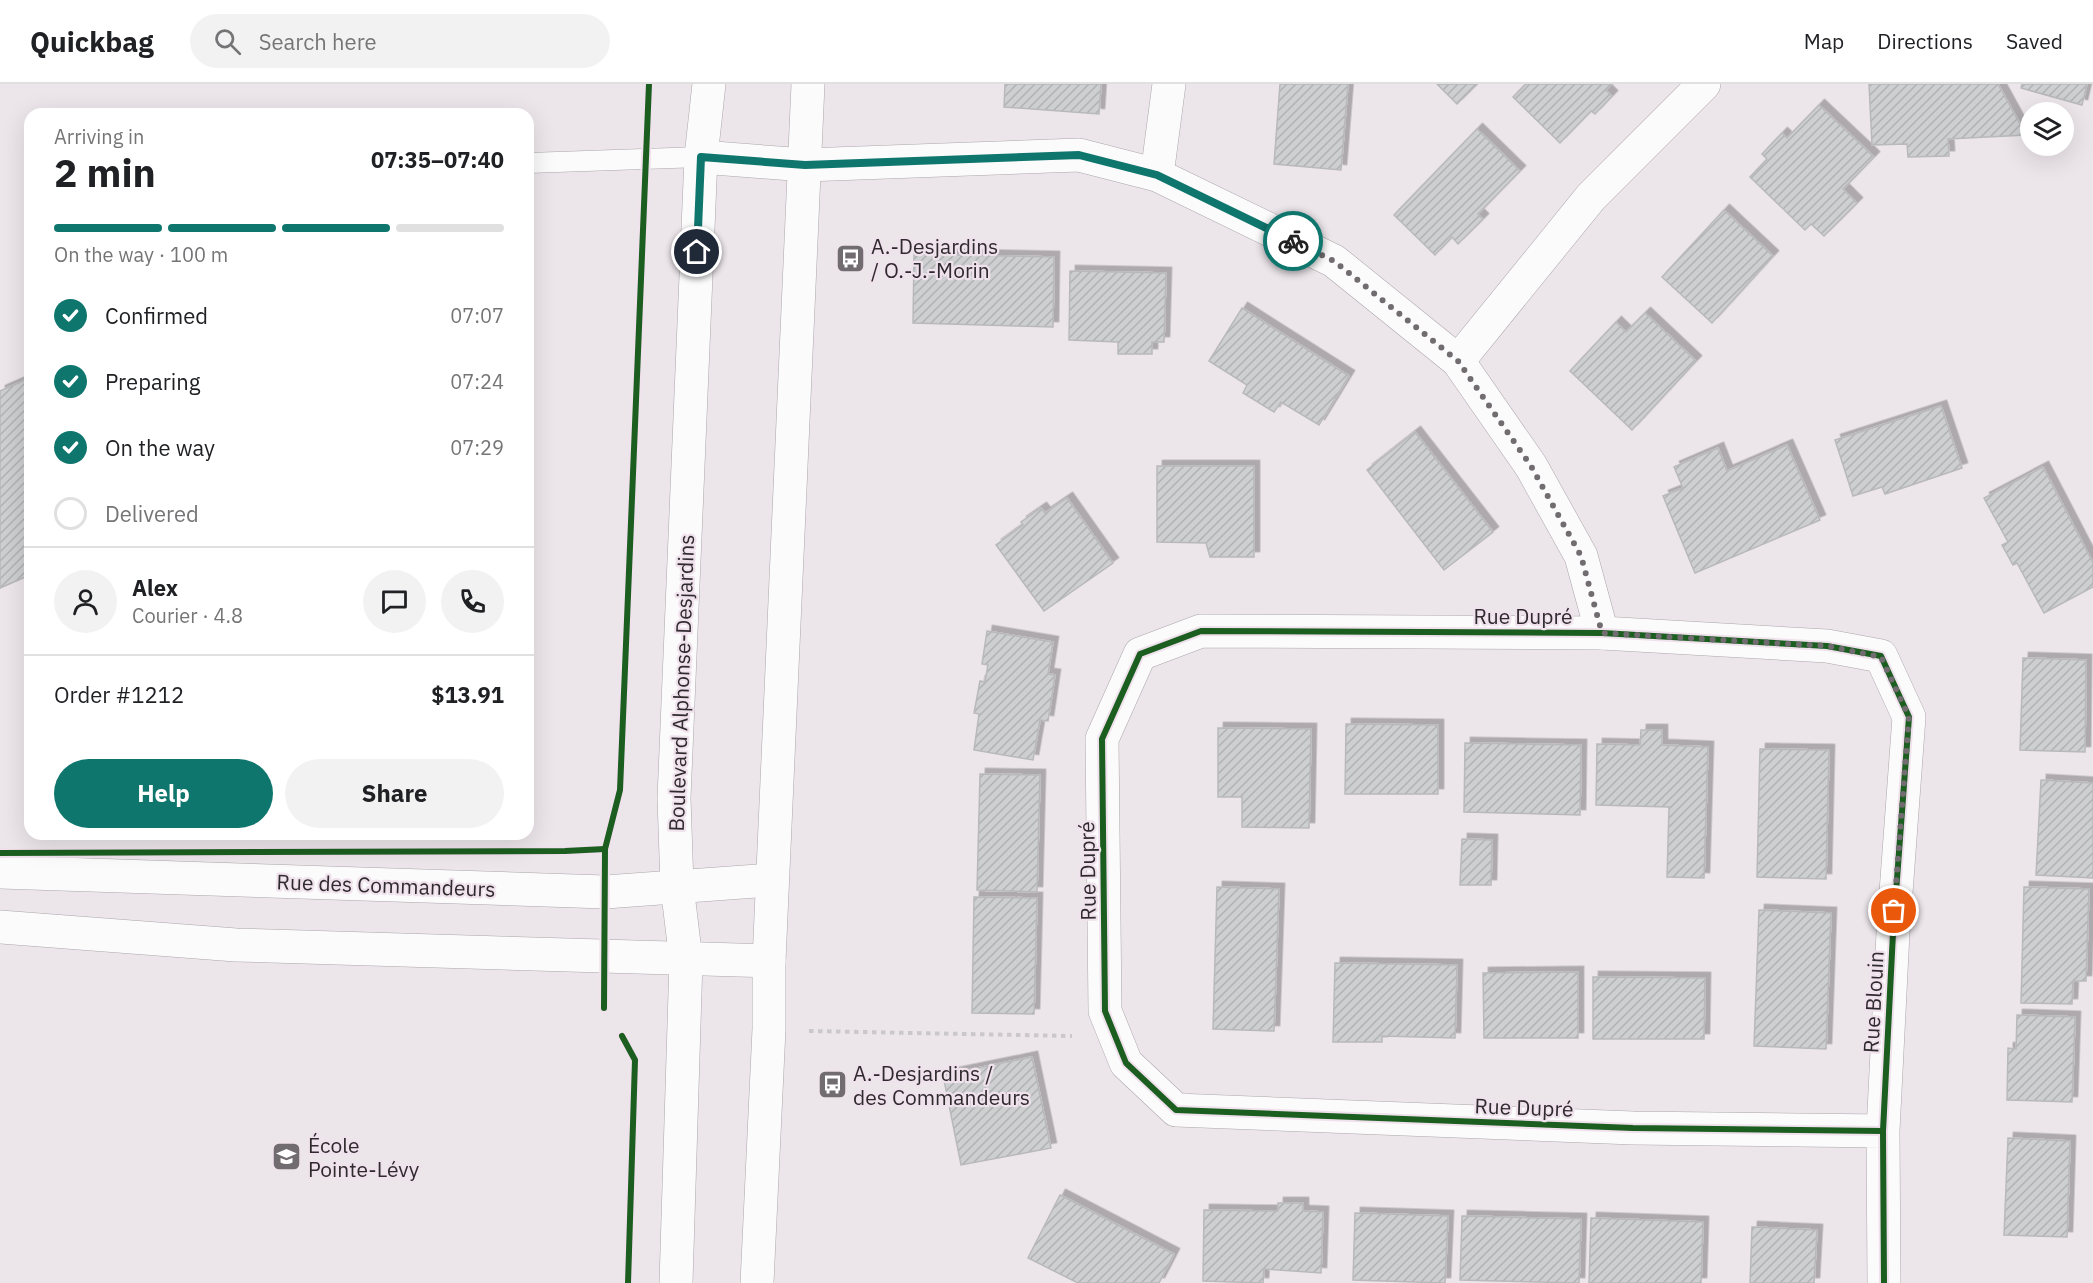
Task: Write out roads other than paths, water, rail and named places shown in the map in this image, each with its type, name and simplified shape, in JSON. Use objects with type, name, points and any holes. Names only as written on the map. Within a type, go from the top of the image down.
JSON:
[{"type":"street","name":"Boulevard Alphonse-Desjardins","points":[[676,1283],[686,960],[677,886],[674,798],[701,157],[709,84]]},
{"type":"street","points":[[757,1283],[769,1029],[772,880],[808,84]]},
{"type":"street","points":[[1157,175],[1169,84]]},
{"type":"street","points":[[1458,361],[1591,197],[1704,84]]},
{"type":"street","points":[[701,157],[805,165],[1079,155],[1157,175],[1334,261],[1458,361],[1531,466],[1581,556],[1602,633]]},
{"type":"street","name":"Rue Dupré","points":[[1881,657],[1827,646],[1602,633],[1202,632],[1140,654],[1102,739],[1105,1011],[1126,1063],[1176,1110],[1633,1128],[1883,1131]]},
{"type":"street","name":"Rue Blouin","points":[[1881,657],[1909,717],[1893,933],[1883,1131],[1884,1283]]},
{"type":"street","name":"Rue des Commandeurs","points":[[0,872],[605,892],[772,880]]},
{"type":"street","points":[[0,927],[236,945],[543,952],[604,958],[769,961]]},
{"type":"lane","points":[[534,163],[701,157]]},
{"type":"place","name":"A.-Desjardins / O.-J.-Morin","points":[[850,258]]},
{"type":"place","name":"A.-Desjardins / des Commandeurs","points":[[832,1085]]},
{"type":"place","name":"École Pointe-Lévy","points":[[287,1157]]}]
